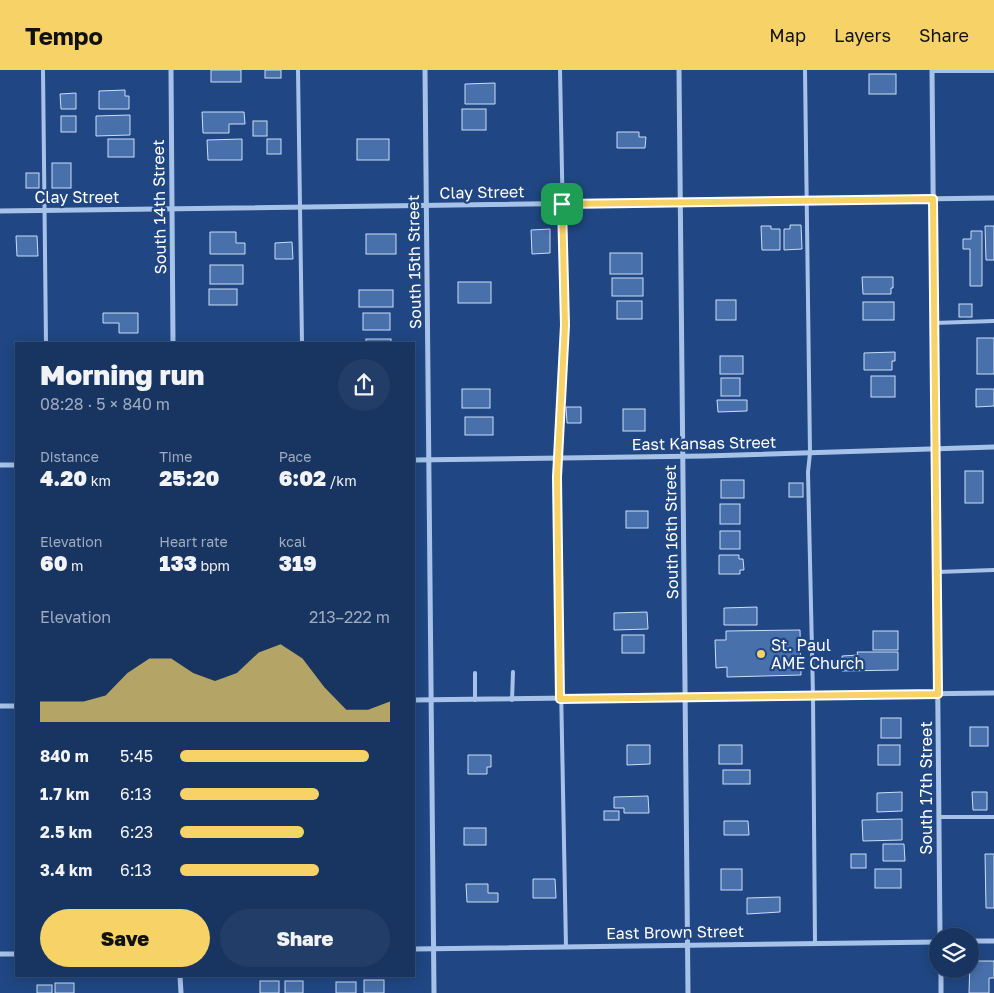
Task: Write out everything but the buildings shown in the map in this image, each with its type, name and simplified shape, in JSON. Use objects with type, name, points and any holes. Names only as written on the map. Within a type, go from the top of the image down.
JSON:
[{"type":"street","name":"South 14th Street","points":[[171,70],[173,342]]},
{"type":"street","name":"South 15th Street","points":[[425,70],[434,993]]},
{"type":"street","name":"South 16th Street","points":[[679,70],[688,993]]},
{"type":"street","name":"South 17th Street","points":[[932,71],[940,928]]},
{"type":"street","name":"Clay Street","points":[[0,211],[994,198]]},
{"type":"street","name":"East Kansas Street","points":[[415,460],[682,456],[994,447]]},
{"type":"street","points":[[0,465],[15,465]]},
{"type":"street","points":[[415,700],[994,693]]},
{"type":"street","points":[[0,706],[15,706]]},
{"type":"street","points":[[979,941],[994,941]]},
{"type":"street","name":"East Brown Street","points":[[415,949],[929,942]]},
{"type":"street","points":[[0,954],[15,954]]},
{"type":"street","points":[[180,977],[180,993]]},
{"type":"street","points":[[941,978],[941,993]]},
{"type":"lane","points":[[43,70],[46,342]]},
{"type":"lane","points":[[298,70],[302,342]]},
{"type":"lane","points":[[560,70],[565,325],[557,477],[566,947]]},
{"type":"lane","points":[[805,70],[810,453],[808,472],[813,695],[815,943]]},
{"type":"lane","points":[[932,71],[994,71]]},
{"type":"lane","points":[[934,323],[994,321]]},
{"type":"lane","points":[[937,572],[994,570]]},
{"type":"lane","points":[[512,700],[513,672]]},
{"type":"lane","points":[[475,673],[475,700]]},
{"type":"lane","points":[[938,817],[994,817]]},
{"type":"place","name":"St. Paul AME Church","points":[[761,654]]},
{"type":"route","points":[[933,199],[938,694],[560,699],[557,477],[565,325],[562,204],[933,199]]}]
